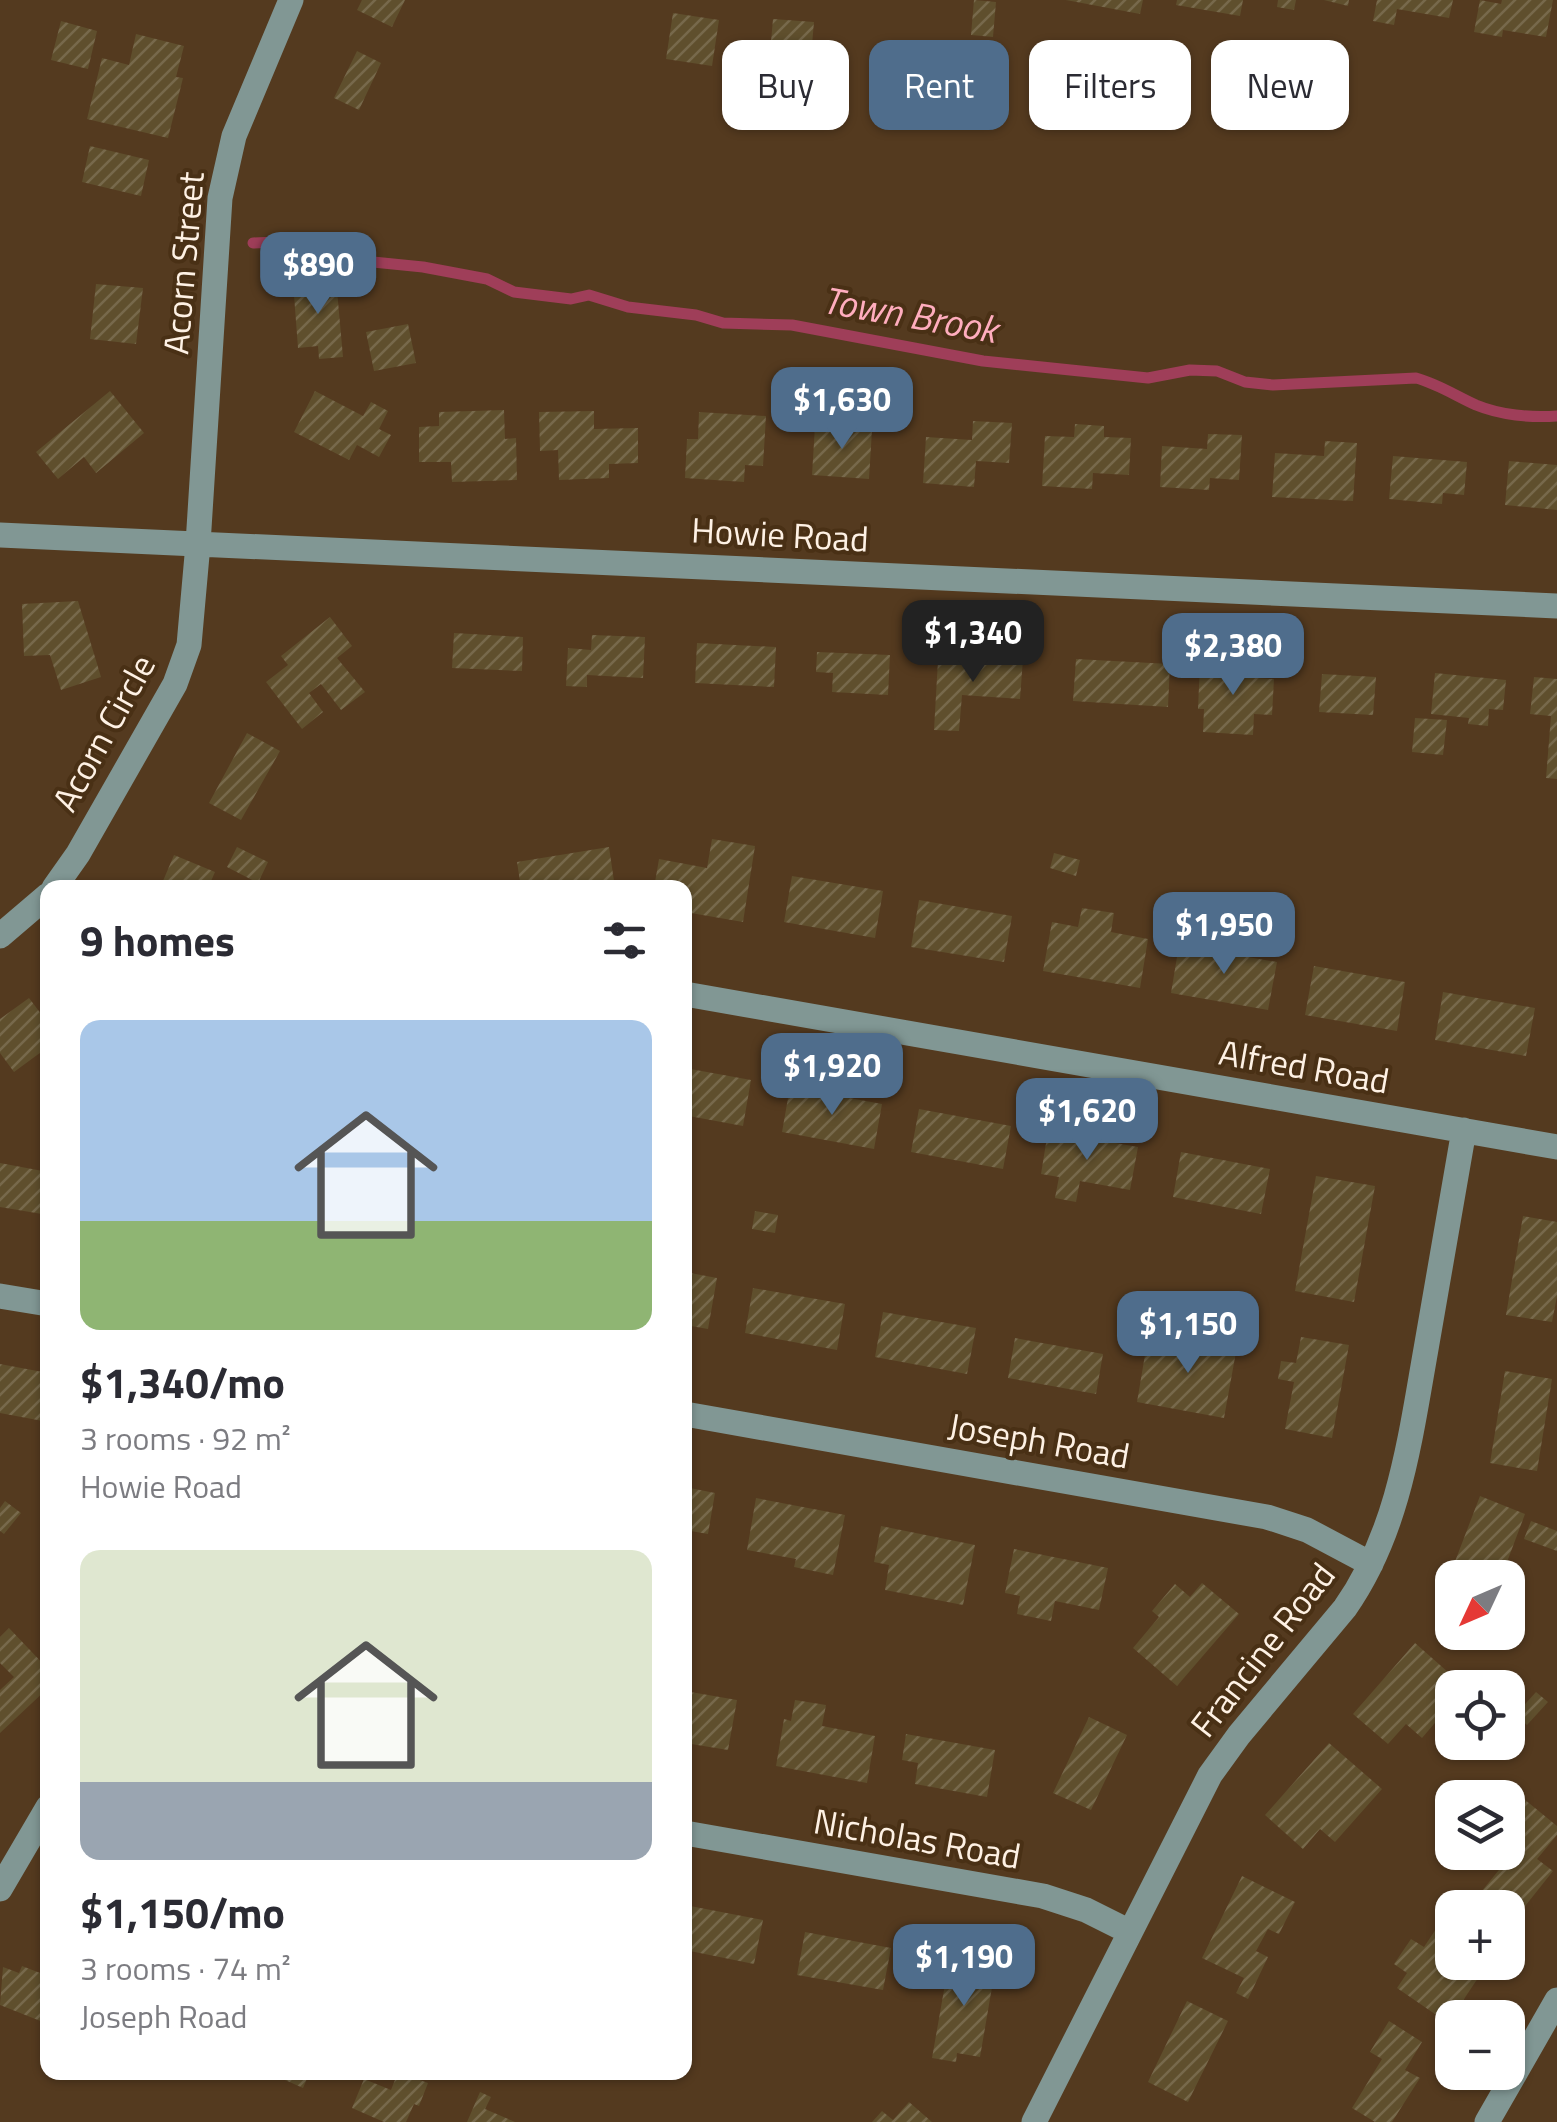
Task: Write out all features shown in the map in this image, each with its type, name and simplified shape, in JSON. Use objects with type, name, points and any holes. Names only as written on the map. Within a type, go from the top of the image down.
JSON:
[{"type":"street","name":"Acorn Street","points":[[198,544],[220,198],[246,103],[292,0]]},
{"type":"street","name":"Howie Road","points":[[0,535],[1557,606]]},
{"type":"street","name":"Acorn Circle","points":[[60,880],[184,664],[192,624],[198,544]]},
{"type":"street","points":[[0,936],[40,902]]},
{"type":"street","name":"Alfred Road","points":[[692,995],[1557,1147]]},
{"type":"street","name":"Francine Road","points":[[1034,2122],[1217,1765],[1345,1608],[1372,1564],[1405,1467],[1464,1130]]},
{"type":"street","points":[[0,1296],[40,1303]]},
{"type":"street","name":"Joseph Road","points":[[692,1415],[1267,1517],[1307,1530],[1372,1564]]},
{"type":"street","points":[[0,1889],[40,1821]]},
{"type":"street","name":"Nicholas Road","points":[[692,1834],[1043,1896],[1086,1910],[1130,1932]]},
{"type":"street","points":[[1487,2122],[1557,2000]]},
{"type":"building","points":[[362,0],[405,0],[392,27],[357,10]]},
{"type":"building","points":[[974,0],[996,2],[993,37],[971,35]]},
{"type":"building","points":[[1066,0],[1143,0],[1140,14]]},
{"type":"building","points":[[1177,0],[1243,0],[1240,16],[1176,5]]},
{"type":"building","points":[[1278,0],[1296,0],[1294,10],[1277,7]]},
{"type":"building","points":[[1324,0],[1349,0],[1348,6]]},
{"type":"building","points":[[1377,0],[1453,0],[1449,18],[1397,9],[1394,25],[1373,21]]},
{"type":"building","points":[[1480,0],[1501,4],[1502,0],[1553,0],[1546,37],[1503,30],[1502,37],[1474,32]]},
{"type":"building","points":[[673,13],[719,20],[712,66],[666,59]]},
{"type":"building","points":[[773,19],[814,22],[812,40],[771,40]]},
{"type":"building","points":[[61,21],[97,31],[88,69],[51,60]]},
{"type":"building","points":[[136,34],[184,46],[176,77],[183,78],[168,138],[87,119],[102,58],[129,65]]},
{"type":"building","points":[[357,51],[381,63],[359,110],[334,98]]},
{"type":"building","points":[[90,146],[149,160],[141,196],[82,182]]},
{"type":"building","points":[[336,279],[343,357],[319,359],[318,346],[298,348],[293,282]]},
{"type":"building","points":[[96,284],[143,288],[136,344],[90,339]]},
{"type":"building","points":[[408,324],[416,363],[374,371],[366,332]]},
{"type":"building","points":[[110,391],[144,433],[96,473],[84,457],[58,479],[36,452]]},
{"type":"building","points":[[315,391],[363,416],[371,402],[388,411],[379,429],[391,435],[379,457],[357,445],[349,460],[294,432]]},
{"type":"building","points":[[504,410],[505,439],[516,438],[517,480],[452,482],[451,462],[419,462],[419,427],[439,426],[439,412]]},
{"type":"building","points":[[594,411],[594,429],[638,428],[638,463],[609,464],[609,478],[559,480],[558,450],[540,451],[539,412]]},
{"type":"building","points":[[699,412],[766,416],[763,466],[745,465],[744,482],[685,478],[687,439],[698,439]]},
{"type":"building","points":[[973,421],[1012,423],[1009,463],[976,461],[974,487],[923,483],[926,437],[972,440]]},
{"type":"building","points":[[1075,424],[1104,426],[1104,437],[1131,438],[1129,475],[1093,473],[1092,489],[1042,486],[1045,436],[1074,437]]},
{"type":"building","points":[[815,426],[872,430],[869,479],[812,475]]},
{"type":"building","points":[[1208,434],[1242,435],[1239,480],[1210,478],[1209,490],[1160,487],[1162,446],[1207,449]]},
{"type":"building","points":[[1325,441],[1357,443],[1353,501],[1272,497],[1275,453],[1324,456]]},
{"type":"building","points":[[1393,456],[1467,462],[1464,495],[1443,493],[1442,504],[1389,499]]},
{"type":"building","points":[[1509,461],[1557,465],[1557,510],[1505,505]]},
{"type":"building","points":[[78,601],[101,677],[61,690],[50,655],[24,656],[22,604]]},
{"type":"building","points":[[330,617],[352,646],[337,658],[365,692],[341,710],[321,684],[309,693],[323,712],[302,729],[266,682],[288,665],[281,656]]},
{"type":"building","points":[[454,633],[523,637],[522,671],[452,668]]},
{"type":"building","points":[[592,635],[645,637],[643,678],[587,675],[587,687],[566,686],[568,648],[591,650]]},
{"type":"building","points":[[697,643],[776,647],[774,687],[695,683]]},
{"type":"building","points":[[817,652],[890,655],[888,695],[832,692],[833,673],[816,672]]},
{"type":"building","points":[[955,655],[1023,659],[1020,699],[962,695],[959,731],[934,730],[938,660],[955,661]]},
{"type":"building","points":[[1076,659],[1170,664],[1168,707],[1073,701]]},
{"type":"building","points":[[1200,663],[1255,666],[1254,678],[1274,679],[1272,715],[1254,714],[1253,735],[1203,732],[1204,709],[1198,709]]},
{"type":"building","points":[[1435,673],[1506,680],[1503,710],[1489,709],[1488,726],[1468,724],[1469,718],[1431,714]]},
{"type":"building","points":[[1322,674],[1376,677],[1373,715],[1319,712]]},
{"type":"building","points":[[1534,677],[1557,679],[1557,779],[1546,778],[1551,716],[1530,714]]},
{"type":"building","points":[[1415,718],[1447,720],[1443,755],[1412,752]]},
{"type":"building","points":[[247,733],[280,751],[241,820],[209,803]]},
{"type":"building","points":[[712,839],[755,846],[743,922],[692,913],[692,880],[655,880],[659,859],[707,868]]},
{"type":"building","points":[[237,847],[268,862],[259,880],[227,867]]},
{"type":"building","points":[[609,847],[614,880],[520,880],[517,862]]},
{"type":"building","points":[[1054,853],[1080,860],[1076,876],[1050,868]]},
{"type":"building","points":[[174,855],[215,872],[212,880],[163,880]]},
{"type":"building","points":[[792,876],[883,891],[875,938],[784,922]]},
{"type":"building","points":[[919,900],[1012,916],[1004,962],[911,947]]},
{"type":"building","points":[[1082,908],[1114,913],[1111,932],[1148,939],[1140,988],[1043,971],[1052,922],[1078,927]]},
{"type":"building","points":[[1179,945],[1277,962],[1268,1010],[1171,993]]},
{"type":"building","points":[[1314,966],[1405,982],[1397,1031],[1305,1015]]},
{"type":"building","points":[[1443,992],[1535,1008],[1526,1056],[1435,1040]]},
{"type":"building","points":[[29,998],[40,1012],[40,1053],[14,1072],[0,1053],[0,1019]]},
{"type":"building","points":[[692,1069],[751,1080],[743,1126],[692,1117]]},
{"type":"building","points":[[790,1087],[882,1104],[874,1149],[782,1132]]},
{"type":"building","points":[[919,1109],[1011,1126],[1003,1169],[911,1152]]},
{"type":"building","points":[[1048,1131],[1138,1147],[1130,1190],[1080,1181],[1076,1202],[1055,1198],[1059,1177],[1041,1174]]},
{"type":"building","points":[[1181,1152],[1270,1169],[1261,1214],[1173,1197]]},
{"type":"building","points":[[0,1163],[40,1170],[40,1214],[0,1207]]},
{"type":"building","points":[[1316,1176],[1375,1186],[1354,1302],[1295,1291]]},
{"type":"building","points":[[755,1211],[778,1215],[775,1233],[752,1229]]},
{"type":"building","points":[[1523,1216],[1557,1222],[1557,1296],[1552,1322],[1506,1315]]},
{"type":"building","points":[[692,1273],[717,1278],[708,1329],[692,1326]]},
{"type":"building","points":[[753,1288],[845,1304],[837,1350],[745,1333]]},
{"type":"building","points":[[883,1312],[976,1328],[967,1374],[875,1357]]},
{"type":"building","points":[[1148,1337],[1214,1349],[1216,1337],[1238,1341],[1224,1418],[1137,1402]]},
{"type":"building","points":[[1301,1337],[1349,1345],[1332,1438],[1285,1429],[1294,1382],[1278,1379],[1281,1361],[1296,1363]]},
{"type":"building","points":[[1015,1338],[1103,1354],[1096,1394],[1008,1378]]},
{"type":"building","points":[[0,1364],[40,1372],[40,1420],[0,1413]]},
{"type":"building","points":[[1505,1371],[1552,1379],[1537,1471],[1490,1463]]},
{"type":"building","points":[[692,1488],[715,1493],[708,1534],[692,1531]]},
{"type":"building","points":[[1480,1496],[1525,1514],[1508,1560],[1456,1560]]},
{"type":"building","points":[[756,1498],[845,1515],[833,1575],[794,1567],[796,1559],[747,1550]]},
{"type":"building","points":[[5,1501],[21,1513],[4,1534],[0,1531],[0,1508]]},
{"type":"building","points":[[1531,1521],[1557,1531],[1557,1551],[1524,1539]]},
{"type":"building","points":[[881,1526],[975,1545],[963,1605],[885,1590],[889,1565],[874,1562]]},
{"type":"building","points":[[1014,1549],[1108,1568],[1099,1610],[1055,1601],[1051,1621],[1017,1614],[1020,1596],[1005,1593]]},
{"type":"building","points":[[1202,1583],[1239,1614],[1177,1686],[1133,1648],[1159,1617],[1152,1611],[1175,1584],[1190,1597]]},
{"type":"building","points":[[9,1628],[40,1661],[40,1696],[0,1733],[0,1690],[14,1677],[0,1663],[0,1637]]},
{"type":"building","points":[[1415,1643],[1446,1670],[1435,1670],[1435,1723],[1422,1738],[1406,1724],[1388,1744],[1353,1714]]},
{"type":"building","points":[[692,1692],[737,1700],[728,1750],[692,1744]]},
{"type":"building","points":[[1536,1692],[1548,1702],[1527,1725],[1525,1704]]},
{"type":"building","points":[[795,1700],[826,1705],[822,1726],[875,1736],[867,1783],[776,1766],[784,1719],[791,1721]]},
{"type":"building","points":[[1089,1717],[1127,1735],[1091,1810],[1053,1793]]},
{"type":"building","points":[[906,1734],[995,1750],[987,1797],[915,1784],[918,1763],[902,1760]]},
{"type":"building","points":[[1329,1743],[1382,1789],[1335,1842],[1320,1829],[1303,1849],[1265,1815]]},
{"type":"building","points":[[1525,1800],[1557,1826],[1557,1835],[1537,1859],[1553,1871],[1525,1906],[1525,1890],[1483,1890],[1499,1870],[1525,1870]]},
{"type":"building","points":[[1242,1876],[1295,1902],[1279,1934],[1268,1929],[1256,1951],[1268,1957],[1248,1999],[1236,1993],[1244,1978],[1202,1958]]},
{"type":"building","points":[[692,1906],[763,1920],[754,1964],[692,1951]]},
{"type":"building","points":[[1435,1930],[1435,1980],[1477,1980],[1463,2000],[1435,2000],[1435,2014],[1397,1988],[1407,1973],[1394,1964],[1411,1939],[1424,1947]]},
{"type":"building","points":[[805,1932],[891,1948],[883,1990],[797,1975]]},
{"type":"building","points":[[950,1956],[996,1964],[980,2057],[957,2053],[956,2062],[932,2058]]},
{"type":"building","points":[[22,1966],[40,1973],[40,2021],[0,2005],[3,1967],[19,1973]]},
{"type":"building","points":[[1187,2001],[1228,2021],[1188,2102],[1148,2082]]},
{"type":"building","points":[[1389,2021],[1422,2042],[1405,2070],[1420,2078],[1392,2122],[1375,2122],[1352,2108],[1382,2059],[1370,2052]]},
{"type":"building","points":[[285,2080],[306,2080],[303,2088]]},
{"type":"building","points":[[364,2080],[391,2090],[395,2080],[428,2083],[419,2106],[414,2104],[406,2122],[384,2122],[352,2108]]},
{"type":"building","points":[[480,2092],[491,2097],[485,2109],[515,2122],[467,2122]]},
{"type":"building","points":[[909,2102],[932,2122],[872,2122],[882,2111],[893,2120]]},
{"type":"waterway","name":"Town Brook","points":[[253,243],[301,241],[373,262],[487,279],[514,292],[571,299],[589,295],[628,307],[696,315],[723,323],[792,325],[983,361],[1148,378],[1190,370],[1217,371],[1245,382],[1273,385],[1416,378],[1495,411],[1557,416]]}]
